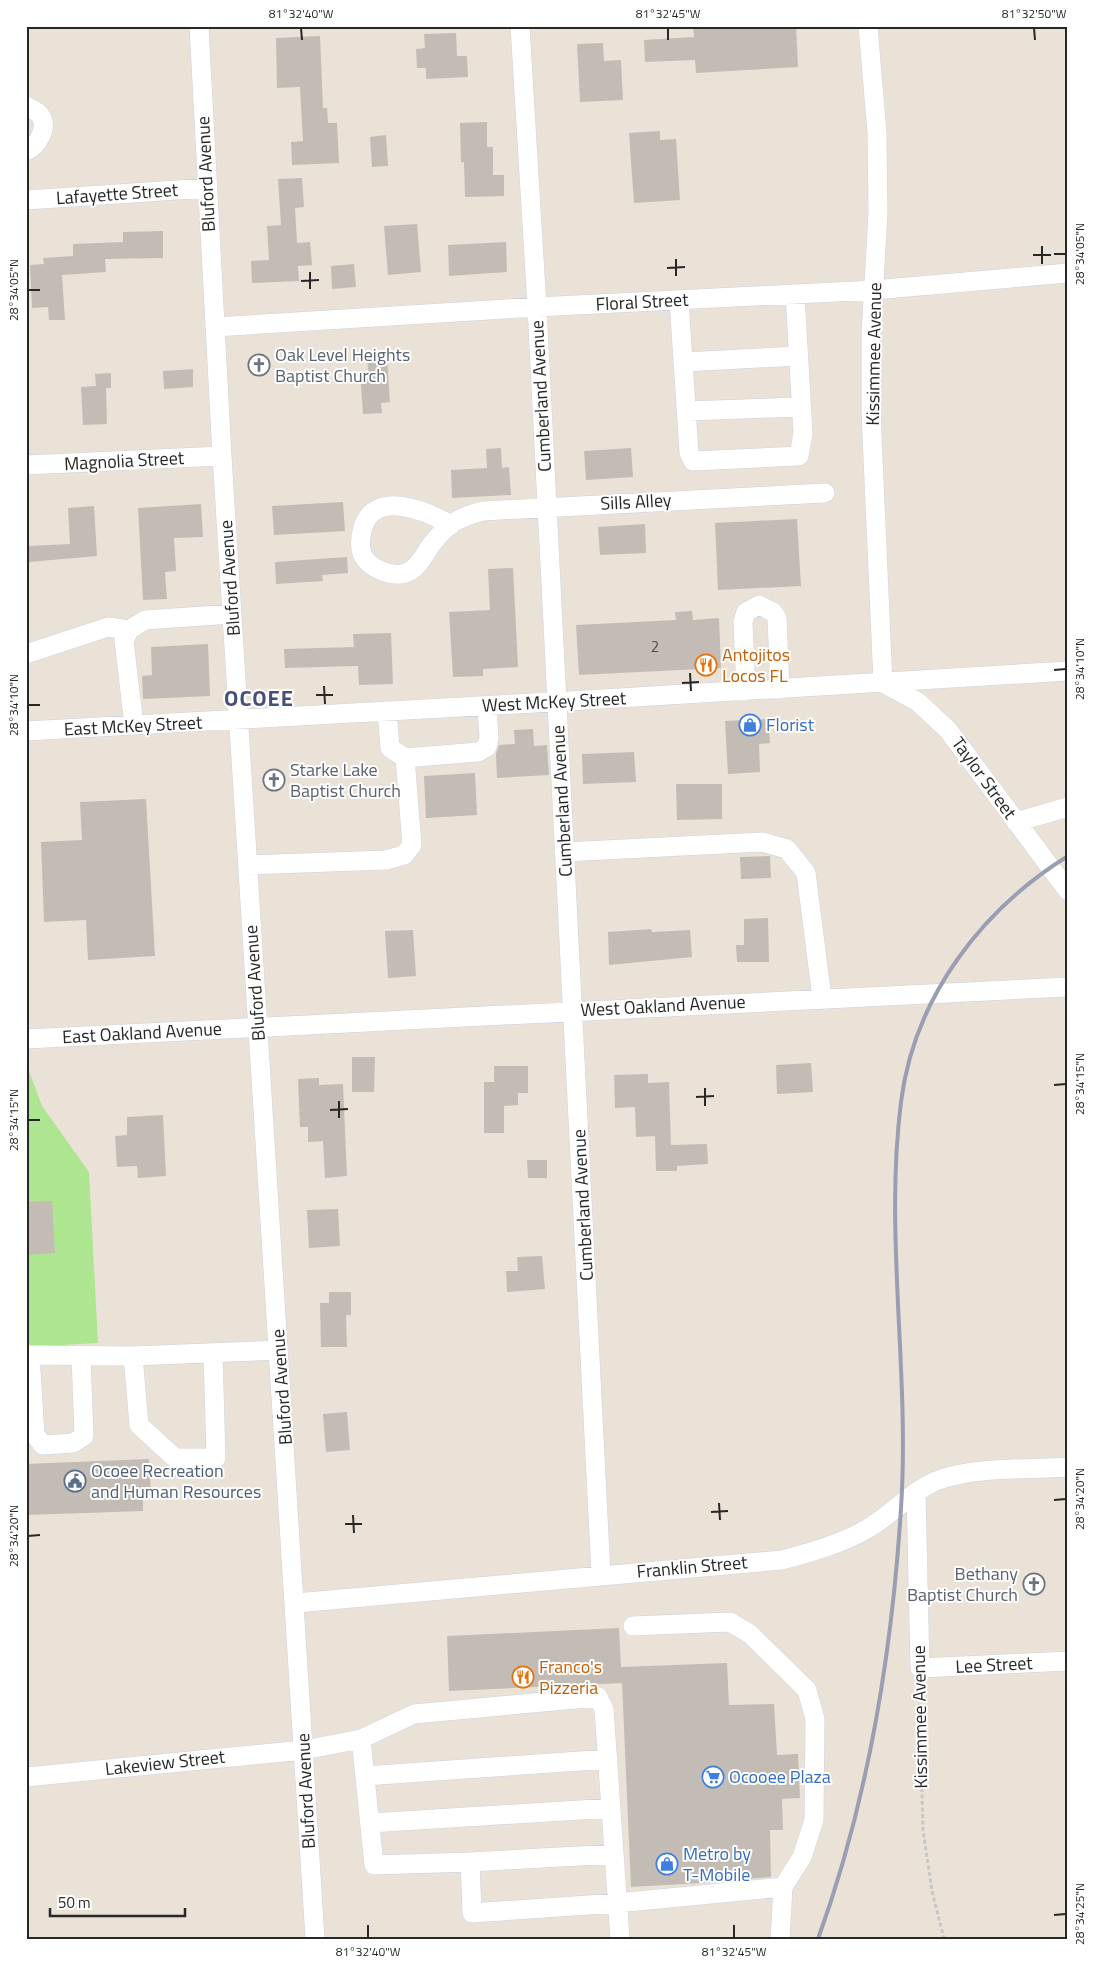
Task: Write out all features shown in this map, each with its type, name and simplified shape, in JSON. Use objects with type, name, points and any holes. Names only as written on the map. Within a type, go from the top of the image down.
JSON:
[{"type":"street","name":"Bluford Avenue","points":[[198,26],[222,456],[296,1603],[315,1939]]},
{"type":"street","name":"Cumberland Avenue","points":[[520,26],[537,307],[601,1575]]},
{"type":"street","name":"Kissimmee Avenue","points":[[868,26],[877,143],[878,213],[871,334],[876,683]]},
{"type":"street","points":[[26,106],[39,114],[43,122],[41,137],[26,151]]},
{"type":"street","name":"Lafayette Street","points":[[26,200],[207,188]]},
{"type":"street","name":"Floral Street","points":[[215,327],[537,307],[874,290],[1068,273]]},
{"type":"street","points":[[679,300],[689,453],[693,462],[799,456],[803,433],[795,294]]},
{"type":"street","points":[[683,362],[798,356]]},
{"type":"street","points":[[686,411],[801,407]]},
{"type":"street","name":"Magnolia Street","points":[[26,466],[222,456]]},
{"type":"street","name":"Sills Alley","points":[[451,525],[432,514],[395,505],[374,509],[365,520],[361,535],[362,553],[368,562],[382,571],[398,576],[409,572],[420,563],[432,544],[451,525],[459,517],[484,511],[825,493]]},
{"type":"street","points":[[746,691],[743,622],[746,612],[759,605],[773,612],[777,618],[780,689]]},
{"type":"street","points":[[134,725],[124,641],[129,630],[144,620],[232,614]]},
{"type":"street","points":[[26,654],[108,626],[129,630]]},
{"type":"street","name":"West McKey Street","points":[[239,720],[1068,671]]},
{"type":"street","name":"Taylor Street","points":[[876,683],[918,702],[948,730],[1068,891]]},
{"type":"street","points":[[387,712],[390,748],[405,758],[478,752],[487,747],[489,738],[487,706]]},
{"type":"street","name":"East McKey Street","points":[[26,731],[239,720]]},
{"type":"street","points":[[248,865],[386,860],[404,855],[412,845],[405,758]]},
{"type":"street","points":[[1016,822],[1068,808]]},
{"type":"street","points":[[564,852],[762,842],[787,849],[806,873],[822,998]]},
{"type":"street","name":"West Oakland Avenue","points":[[258,1027],[1068,987]]},
{"type":"street","name":"East Oakland Avenue","points":[[26,1039],[258,1027]]},
{"type":"street","points":[[81,1356],[84,1436],[73,1443],[43,1445],[35,1435],[28,1355],[133,1356],[279,1350]]},
{"type":"street","points":[[133,1356],[139,1426],[175,1458],[216,1458],[213,1353]]},
{"type":"street","name":"Franklin Street","points":[[296,1603],[782,1560],[818,1550],[868,1528],[916,1492],[935,1482],[954,1476],[1068,1467]]},
{"type":"street","name":"Kissimmee Avenue","points":[[916,1492],[920,1668]]},
{"type":"street","points":[[634,1626],[730,1622],[750,1634],[807,1690],[815,1719],[814,1820],[802,1857],[784,1887],[780,1939]]},
{"type":"street","name":"Lee Street","points":[[920,1668],[1068,1661]]},
{"type":"street","name":"Lakeview Street","points":[[26,1777],[304,1750],[361,1739],[414,1714],[598,1697],[604,1709],[608,1759]]},
{"type":"street","points":[[361,1739],[374,1865],[614,1854]]},
{"type":"street","points":[[365,1776],[608,1759],[620,1939]]},
{"type":"street","points":[[370,1823],[611,1808]]},
{"type":"street","points":[[470,1862],[472,1913],[617,1903],[784,1887]]},
{"type":"path","name":"Kissimmee Avenue","points":[[920,1668],[923,1830],[932,1891],[944,1939]]},
{"type":"green space","points":[[26,1063],[42,1106],[89,1172],[98,1343],[26,1347]]},
{"type":"building","points":[[693,26],[796,26],[798,67],[696,73],[695,60],[645,62],[644,40],[694,37]]},
{"type":"building","points":[[456,33],[457,56],[467,56],[468,77],[426,79],[426,68],[417,68],[416,49],[425,48],[424,34]]},
{"type":"building","points":[[320,36],[323,108],[327,108],[328,123],[337,123],[339,163],[292,165],[291,142],[303,141],[300,87],[277,88],[276,38]]},
{"type":"building","points":[[603,43],[604,61],[621,60],[623,100],[580,102],[577,44]]},
{"type":"building","points":[[487,122],[487,147],[493,147],[493,175],[504,175],[504,196],[465,197],[464,162],[461,162],[460,123]]},
{"type":"building","points":[[660,131],[660,140],[676,139],[680,200],[634,203],[629,133]]},
{"type":"building","points":[[386,135],[388,166],[372,167],[370,137]]},
{"type":"building","points":[[302,178],[304,207],[295,208],[297,243],[310,242],[312,265],[298,266],[299,281],[252,283],[251,261],[269,260],[267,226],[281,225],[278,179]]},
{"type":"building","points":[[417,224],[421,272],[388,275],[384,226]]},
{"type":"building","points":[[163,231],[163,258],[105,259],[106,272],[62,275],[65,320],[49,320],[48,307],[32,308],[30,265],[44,264],[43,258],[73,256],[73,244],[123,242],[123,232]]},
{"type":"building","points":[[506,242],[507,272],[449,276],[448,245]]},
{"type":"building","points":[[354,264],[356,287],[332,289],[331,266]]},
{"type":"building","points":[[387,357],[390,402],[381,403],[382,413],[363,414],[360,371],[368,371],[367,359]]},
{"type":"building","points":[[193,369],[193,387],[164,389],[163,371]]},
{"type":"building","points":[[111,373],[111,388],[106,388],[107,424],[83,425],[81,387],[96,386],[95,374]]},
{"type":"building","points":[[501,448],[502,468],[509,467],[511,495],[452,498],[451,470],[487,468],[486,449]]},
{"type":"building","points":[[631,448],[633,477],[586,480],[584,451]]},
{"type":"building","points":[[343,502],[345,531],[274,535],[272,506]]},
{"type":"building","points":[[201,504],[203,537],[174,538],[176,571],[165,572],[167,599],[143,600],[138,508]]},
{"type":"building","points":[[94,506],[97,556],[29,562],[28,546],[70,544],[68,508]]},
{"type":"building","points":[[797,519],[801,586],[718,590],[715,523]]},
{"type":"building","points":[[645,524],[646,553],[600,555],[598,527]]},
{"type":"building","points":[[347,557],[348,573],[322,575],[323,581],[276,584],[275,562]]},
{"type":"building","points":[[513,568],[518,667],[483,669],[483,676],[453,677],[449,612],[490,610],[488,569]]},
{"type":"building","points":[[692,611],[693,620],[719,618],[721,668],[579,675],[576,625],[676,620],[675,612]]},
{"type":"building","points":[[391,633],[393,684],[359,685],[358,666],[285,668],[284,649],[354,647],[353,634]]},
{"type":"building","points":[[208,644],[210,696],[143,699],[142,676],[152,675],[151,647]]},
{"type":"building","points":[[768,719],[770,743],[759,744],[760,772],[728,774],[725,721]]},
{"type":"building","points":[[533,729],[534,746],[547,745],[549,775],[497,778],[496,754],[499,745],[515,744],[514,730]]},
{"type":"building","points":[[634,752],[636,782],[583,784],[582,754]]},
{"type":"building","points":[[475,773],[477,815],[426,818],[424,776]]},
{"type":"building","points":[[676,784],[722,784],[722,819],[677,820]]},
{"type":"building","points":[[146,799],[155,956],[88,960],[86,920],[44,922],[41,842],[82,840],[80,802]]},
{"type":"building","points":[[770,856],[771,878],[741,879],[740,857]]},
{"type":"building","points":[[768,918],[769,962],[737,962],[736,945],[744,945],[744,919]]},
{"type":"building","points":[[651,929],[652,932],[690,930],[692,957],[609,965],[608,932]]},
{"type":"building","points":[[413,930],[416,976],[388,978],[385,931]]},
{"type":"building","points":[[352,1057],[375,1057],[374,1092],[352,1092]]},
{"type":"building","points":[[811,1063],[813,1092],[777,1094],[776,1065]]},
{"type":"building","points":[[494,1066],[528,1066],[528,1093],[518,1093],[518,1105],[504,1106],[504,1133],[484,1133],[484,1082],[494,1082]]},
{"type":"building","points":[[648,1074],[648,1083],[669,1082],[671,1145],[707,1144],[708,1164],[677,1166],[677,1171],[656,1171],[655,1136],[636,1137],[635,1107],[615,1108],[614,1075]]},
{"type":"building","points":[[319,1078],[319,1085],[343,1084],[347,1176],[325,1178],[323,1141],[308,1142],[308,1127],[300,1127],[298,1079]]},
{"type":"building","points":[[163,1115],[166,1176],[138,1178],[137,1166],[117,1167],[115,1136],[127,1135],[127,1117]]},
{"type":"building","points":[[527,1160],[547,1160],[547,1178],[528,1178]]},
{"type":"building","points":[[52,1201],[55,1253],[26,1255],[26,1202]]},
{"type":"building","points":[[338,1209],[340,1246],[309,1248],[307,1210]]},
{"type":"building","points":[[542,1256],[545,1289],[507,1292],[506,1271],[518,1271],[517,1257]]},
{"type":"building","points":[[329,1292],[351,1292],[351,1315],[346,1315],[347,1347],[321,1347],[320,1303],[329,1303]]},
{"type":"building","points":[[347,1412],[350,1450],[326,1452],[323,1414]]},
{"type":"building","points":[[149,1459],[151,1495],[143,1496],[143,1511],[26,1515],[26,1464]]},
{"type":"building","name":"Ocooee Plaza","points":[[619,1628],[621,1667],[727,1663],[729,1705],[774,1704],[777,1755],[798,1754],[800,1798],[782,1799],[783,1830],[770,1830],[771,1877],[631,1887],[622,1683],[449,1691],[447,1636]]},
{"type":"railway","points":[[818,1939],[836,1887],[864,1780],[884,1672],[897,1563],[903,1457],[896,1254],[896,1152],[901,1102],[908,1064],[920,1027],[937,993],[957,960],[980,930],[1036,878],[1068,856]]},
{"type":"place","name":"Oak Level Heights Baptist Church","points":[[259,365]]},
{"type":"place","name":"Antojitos Locos FL","points":[[706,665]]},
{"type":"place","name":"Florist","points":[[750,725]]},
{"type":"place","name":"Starke Lake Baptist Church","points":[[274,780]]},
{"type":"place","name":"Ocoee Recreation and Human Resources","points":[[75,1481]]},
{"type":"place","name":"Bethany Baptist Church","points":[[1034,1584]]},
{"type":"place","name":"Franco's Pizzeria","points":[[523,1677]]},
{"type":"place","name":"Ocooee Plaza","points":[[713,1777]]},
{"type":"place","name":"Metro by T-Mobile","points":[[667,1864]]},
{"type":"district","name":"OCOEE","points":[[259,698]]}]
